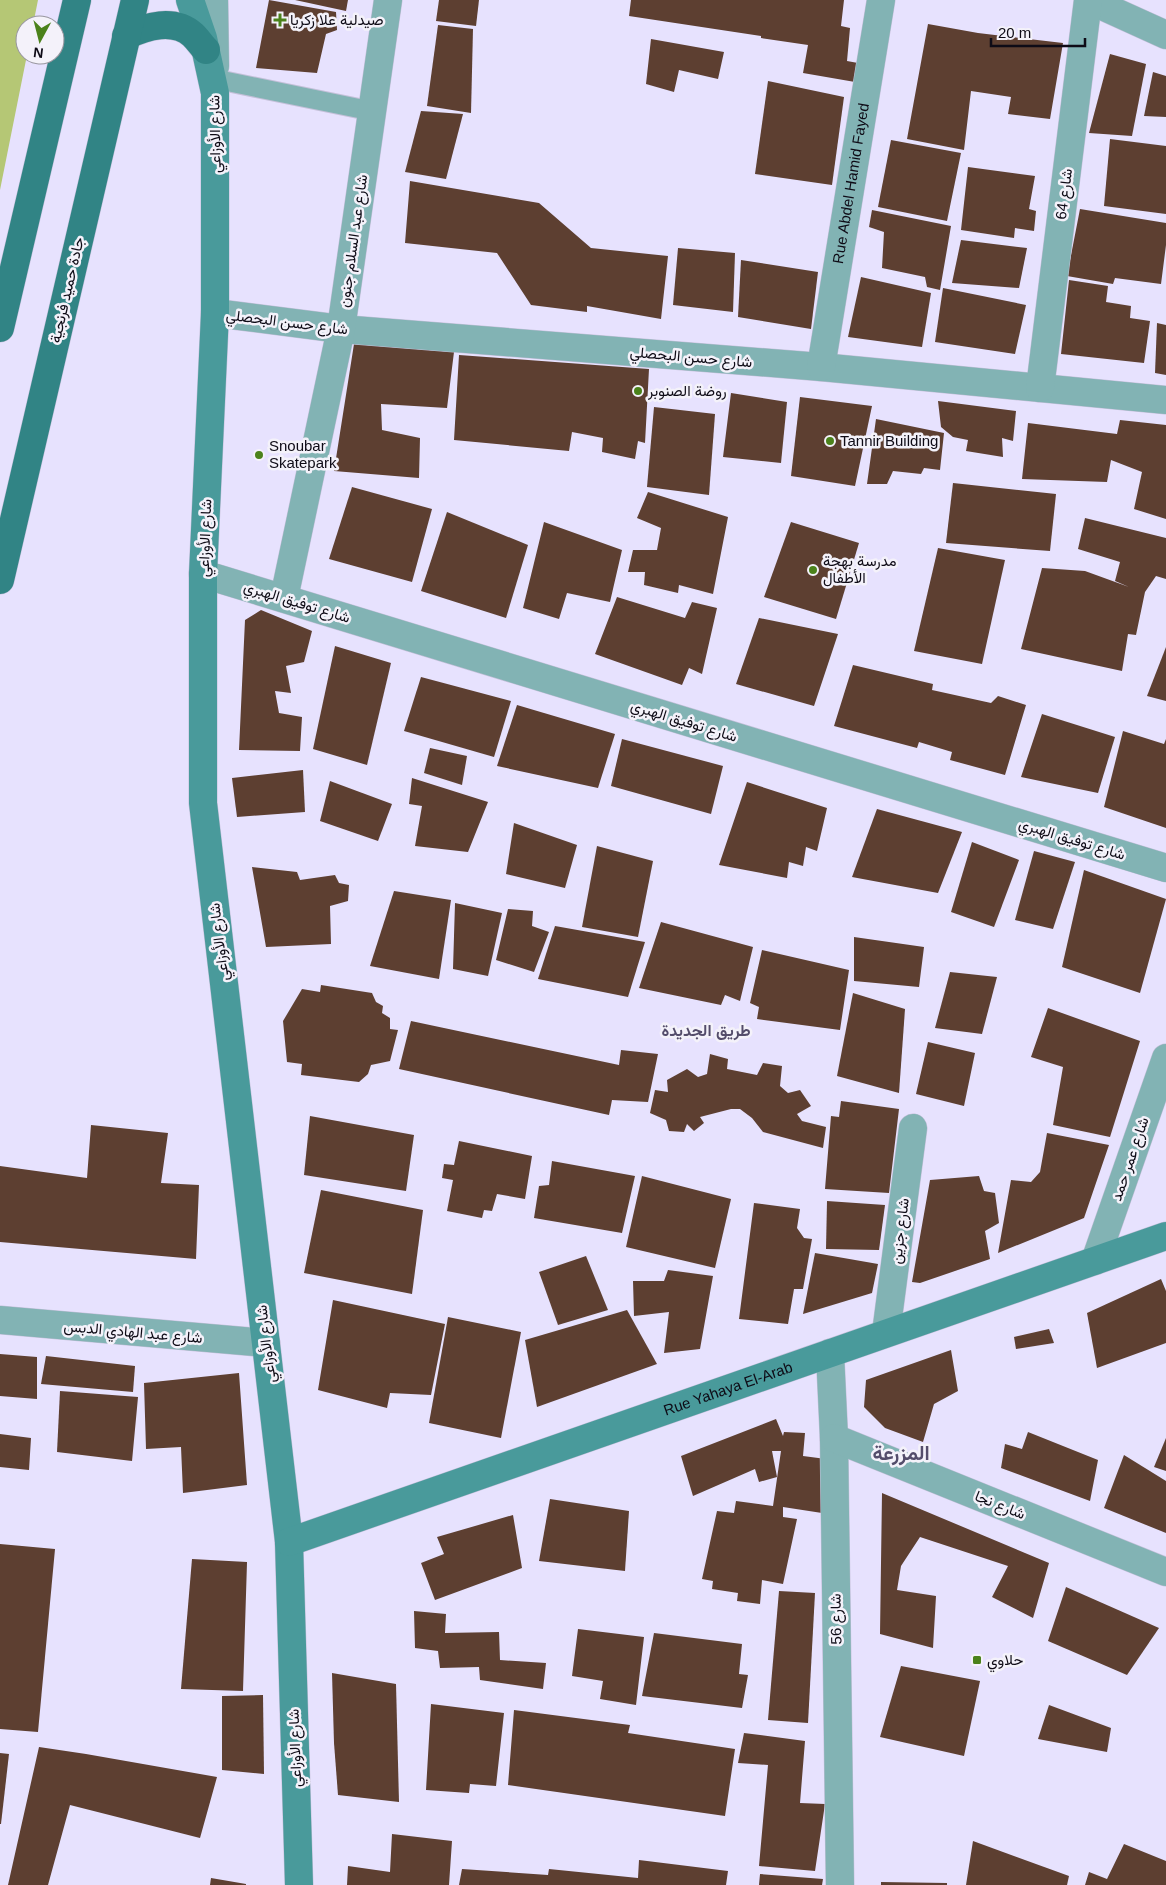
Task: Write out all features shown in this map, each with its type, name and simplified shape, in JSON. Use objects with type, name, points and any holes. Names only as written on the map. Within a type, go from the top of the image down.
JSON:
[{"type":"main road","points":[[0,328],[77,0]]},
{"type":"main road","name":"جادة حميد فرنجية","points":[[0,580],[135,0]]},
{"type":"main road","points":[[126,36],[141,29],[165,25],[185,30],[193,35],[206,50]]},
{"type":"street","name":"شارع الأوزاعي","points":[[190,0],[215,86],[215,313],[203,574],[203,803],[289,1542],[299,1885]]},
{"type":"street","points":[[214,0],[215,86]]},
{"type":"street","name":"شارع عبد السلام جنون","points":[[284,598],[341,329],[388,0]]},
{"type":"street","name":"Rue Abdel Hamid Fayed","points":[[821,367],[881,0]]},
{"type":"street","points":[[1088,0],[1166,35]]},
{"type":"street","name":"شارع 64","points":[[1040,388],[1088,0]]},
{"type":"street","name":"شارع حسن البحصلي","points":[[215,313],[341,329],[821,367],[1166,400]]},
{"type":"street","name":"شارع توفيق الهبري","points":[[203,574],[1166,868]]},
{"type":"street","name":"شارع عمر حمد","points":[[1095,1261],[1166,1058]]},
{"type":"street","name":"شارع جزين","points":[[886,1333],[913,1128]]},
{"type":"street","name":"Rue Yahaya El-Arab","points":[[289,1542],[1166,1236]]},
{"type":"street","name":"شارع عبد الهادي الدبس","points":[[0,1320],[266,1343]]},
{"type":"street","name":"شارع 56","points":[[830,1353],[834,1438],[840,1885]]},
{"type":"street","name":"شارع نجا","points":[[834,1438],[1166,1572]]},
{"type":"lane","points":[[215,86],[371,111]]},
{"type":"green space","points":[[0,0],[38,0],[35,15],[15,15],[15,65],[25,65],[0,190]]},
{"type":"building","points":[[269,0],[336,12],[337,30],[326,34],[317,73],[256,68]]},
{"type":"building","points":[[295,0],[348,0],[346,11]]},
{"type":"building","points":[[439,0],[479,0],[476,26],[436,21]]},
{"type":"building","points":[[631,0],[844,0],[841,26],[850,28],[847,61],[858,63],[855,82],[803,73],[808,45],[629,16]]},
{"type":"building","points":[[928,24],[978,33],[1063,43],[1050,119],[1008,114],[1011,97],[971,91],[964,150],[907,139]]},
{"type":"building","points":[[438,25],[473,29],[471,113],[427,106]]},
{"type":"building","points":[[651,39],[724,52],[718,79],[679,70],[674,92],[646,84]]},
{"type":"building","points":[[1110,54],[1146,64],[1132,136],[1089,133]]},
{"type":"building","points":[[1153,72],[1166,76],[1166,117],[1144,116]]},
{"type":"building","points":[[768,81],[844,97],[832,185],[755,174]]},
{"type":"building","points":[[421,111],[463,114],[446,179],[405,172]]},
{"type":"building","points":[[1110,139],[1166,146],[1166,214],[1104,206]]},
{"type":"building","points":[[891,140],[961,153],[947,221],[878,207]]},
{"type":"building","points":[[968,167],[1035,176],[1029,209],[1036,211],[1034,231],[1015,228],[1014,238],[961,230]]},
{"type":"building","points":[[410,181],[539,203],[591,248],[668,256],[661,319],[587,306],[587,312],[531,305],[497,253],[405,243]]},
{"type":"building","points":[[1080,209],[1166,223],[1166,245],[1161,284],[1115,278],[1113,284],[1067,276]]},
{"type":"building","points":[[872,210],[951,226],[940,290],[927,287],[925,277],[882,268],[884,232],[869,227]]},
{"type":"building","points":[[961,240],[1027,248],[1019,288],[952,283]]},
{"type":"building","points":[[678,248],[735,253],[733,312],[673,305]]},
{"type":"building","points":[[741,260],[818,272],[811,329],[738,317]]},
{"type":"building","points":[[861,277],[931,293],[922,347],[848,337]]},
{"type":"building","points":[[1069,280],[1108,286],[1106,302],[1131,306],[1130,318],[1150,321],[1144,363],[1061,354]]},
{"type":"building","points":[[943,288],[1026,305],[1015,354],[935,342]]},
{"type":"building","points":[[1157,323],[1166,325],[1166,375],[1155,373]]},
{"type":"building","points":[[354,344],[454,352],[447,408],[381,404],[382,430],[420,438],[419,478],[334,471]]},
{"type":"building","points":[[459,355],[649,369],[645,443],[638,441],[635,459],[602,452],[603,438],[572,432],[569,451],[454,440]]},
{"type":"building","points":[[731,393],[787,402],[781,463],[723,457]]},
{"type":"building","name":"Tannir Building","points":[[800,397],[872,406],[855,486],[791,476]]},
{"type":"building","points":[[938,401],[1016,411],[1013,441],[1002,438],[1003,457],[966,451],[968,440],[953,437],[941,427]]},
{"type":"building","points":[[654,407],[715,414],[709,495],[647,487]]},
{"type":"building","points":[[876,419],[944,433],[940,470],[924,468],[921,474],[893,471],[887,484],[867,484]]},
{"type":"building","points":[[1120,420],[1166,425],[1166,519],[1134,509],[1142,472],[1111,460],[1107,482],[1022,479],[1028,423],[1117,434]]},
{"type":"building","points":[[953,483],[1056,494],[1050,551],[946,543]]},
{"type":"building","points":[[352,487],[432,509],[412,582],[329,559]]},
{"type":"building","points":[[648,492],[728,517],[713,594],[679,585],[678,593],[644,585],[645,572],[628,572],[633,550],[657,550],[661,528],[637,518]]},
{"type":"building","points":[[447,512],[528,545],[506,618],[421,591]]},
{"type":"building","points":[[1085,518],[1166,538],[1166,579],[1156,576],[1145,592],[1136,635],[1128,634],[1122,671],[1021,649],[1042,568],[1085,571],[1129,587],[1115,581],[1120,562],[1078,549]]},
{"type":"building","points":[[544,522],[622,550],[610,602],[567,593],[559,619],[523,608]]},
{"type":"building","name":"مدرسة بهجة الأطفال","points":[[791,522],[859,543],[836,619],[764,597]]},
{"type":"building","points":[[938,548],[1005,560],[982,664],[914,651]]},
{"type":"building","points":[[617,597],[685,618],[692,602],[717,608],[702,674],[689,668],[682,685],[595,654]]},
{"type":"building","points":[[261,610],[312,631],[304,662],[286,666],[291,693],[275,691],[279,713],[302,717],[300,751],[239,750],[245,620]]},
{"type":"building","points":[[759,618],[838,634],[814,706],[736,684]]},
{"type":"building","points":[[335,646],[391,663],[367,765],[313,749]]},
{"type":"building","points":[[1166,647],[1166,701],[1147,696]]},
{"type":"building","points":[[853,665],[933,684],[932,690],[991,703],[998,696],[1026,705],[1005,775],[950,760],[952,752],[919,742],[917,748],[834,726]]},
{"type":"building","points":[[421,677],[511,701],[494,757],[404,731]]},
{"type":"building","points":[[517,705],[615,734],[598,788],[497,766]]},
{"type":"building","points":[[1042,714],[1115,737],[1098,793],[1021,777]]},
{"type":"building","points":[[1123,731],[1164,744],[1166,739],[1166,828],[1104,807]]},
{"type":"building","points":[[622,739],[723,766],[711,814],[611,786]]},
{"type":"building","points":[[430,748],[467,756],[462,785],[424,773]]},
{"type":"building","points":[[303,770],[305,812],[237,817],[232,778]]},
{"type":"building","points":[[412,778],[488,802],[468,852],[415,846],[422,806],[409,804]]},
{"type":"building","points":[[330,781],[392,804],[378,841],[320,821]]},
{"type":"building","points":[[747,782],[827,808],[817,851],[806,847],[803,866],[789,862],[787,878],[719,865]]},
{"type":"building","points":[[877,809],[962,832],[938,893],[852,877]]},
{"type":"building","points":[[514,823],[577,845],[565,888],[506,874]]},
{"type":"building","points":[[972,842],[1019,860],[994,927],[951,912]]},
{"type":"building","points":[[597,846],[653,861],[638,937],[582,927]]},
{"type":"building","points":[[1034,851],[1075,862],[1053,929],[1015,920]]},
{"type":"building","points":[[252,867],[297,872],[300,880],[335,875],[339,883],[349,885],[348,901],[330,906],[331,944],[266,947]]},
{"type":"building","points":[[1084,870],[1166,899],[1140,993],[1062,967]]},
{"type":"building","points":[[394,891],[451,900],[439,979],[370,966]]},
{"type":"building","points":[[455,903],[502,913],[488,976],[453,969]]},
{"type":"building","points":[[508,909],[533,911],[532,926],[549,932],[534,972],[496,960]]},
{"type":"building","points":[[661,922],[753,947],[740,1001],[725,995],[721,1005],[639,988]]},
{"type":"building","points":[[555,926],[645,942],[628,997],[538,979]]},
{"type":"building","points":[[854,937],[924,947],[919,987],[854,981]]},
{"type":"building","points":[[762,950],[849,970],[840,1030],[757,1019],[759,1007],[750,1003]]},
{"type":"building","points":[[950,972],[997,977],[982,1034],[935,1028]]},
{"type":"building","points":[[321,985],[372,993],[376,1002],[383,1006],[382,1013],[390,1018],[390,1029],[398,1030],[390,1061],[371,1065],[368,1074],[359,1082],[301,1075],[302,1064],[287,1062],[283,1021],[302,989],[320,992]]},
{"type":"building","points":[[853,993],[905,1009],[899,1093],[837,1076]]},
{"type":"building","points":[[1048,1008],[1140,1041],[1110,1137],[1053,1125],[1063,1067],[1031,1057]]},
{"type":"building","points":[[411,1021],[619,1065],[621,1050],[658,1054],[648,1102],[612,1100],[609,1115],[399,1069]]},
{"type":"building","points":[[928,1042],[975,1053],[964,1106],[916,1094]]},
{"type":"building","points":[[710,1054],[728,1059],[727,1069],[757,1075],[763,1063],[782,1066],[780,1086],[788,1093],[800,1090],[811,1106],[797,1114],[802,1121],[826,1127],[823,1148],[763,1132],[752,1118],[740,1109],[731,1109],[700,1117],[704,1123],[694,1131],[687,1124],[684,1132],[669,1131],[666,1120],[650,1113],[655,1090],[668,1092],[667,1080],[687,1069],[698,1077],[707,1074]]},
{"type":"building","points":[[841,1101],[899,1109],[889,1193],[825,1189],[831,1116],[839,1117]]},
{"type":"building","points":[[310,1116],[414,1135],[406,1191],[304,1175]]},
{"type":"building","points":[[91,1125],[168,1133],[161,1183],[199,1185],[196,1259],[0,1242],[0,1166],[87,1178]]},
{"type":"building","points":[[1047,1133],[1109,1145],[1084,1218],[998,1253],[1011,1180],[1031,1182],[1040,1172]]},
{"type":"building","points":[[459,1141],[532,1156],[525,1199],[497,1194],[492,1211],[484,1210],[482,1218],[447,1211],[453,1180],[442,1178],[444,1164],[454,1165]]},
{"type":"building","points":[[552,1161],[635,1176],[622,1233],[534,1218],[539,1186],[549,1185]]},
{"type":"building","points":[[642,1176],[731,1199],[715,1268],[626,1247]]},
{"type":"building","points":[[979,1176],[984,1191],[995,1193],[999,1223],[985,1231],[990,1259],[920,1283],[912,1282],[930,1180]]},
{"type":"building","points":[[321,1190],[423,1210],[412,1294],[304,1273]]},
{"type":"building","points":[[827,1201],[885,1205],[879,1250],[826,1249]]},
{"type":"building","points":[[754,1203],[800,1209],[797,1228],[804,1238],[812,1239],[803,1289],[794,1289],[788,1324],[739,1319]]},
{"type":"building","points":[[815,1253],[878,1264],[872,1293],[803,1314]]},
{"type":"building","points":[[586,1256],[608,1310],[558,1325],[539,1272]]},
{"type":"building","points":[[668,1270],[713,1276],[700,1349],[664,1353],[669,1312],[634,1316],[633,1281],[664,1281]]},
{"type":"building","points":[[1161,1279],[1166,1291],[1166,1343],[1097,1368],[1087,1313]]},
{"type":"building","points":[[333,1300],[445,1324],[431,1395],[390,1393],[387,1408],[318,1390]]},
{"type":"building","points":[[627,1310],[657,1364],[537,1407],[525,1340]]},
{"type":"building","points":[[448,1317],[521,1332],[501,1438],[429,1423]]},
{"type":"building","points":[[1049,1329],[1054,1343],[1016,1349],[1014,1337]]},
{"type":"building","points":[[951,1350],[958,1391],[934,1404],[923,1442],[885,1428],[864,1407],[866,1380]]},
{"type":"building","points":[[0,1354],[37,1357],[37,1399],[0,1396]]},
{"type":"building","points":[[46,1356],[135,1366],[133,1392],[41,1384]]},
{"type":"building","points":[[239,1373],[247,1485],[183,1493],[181,1447],[146,1449],[144,1383]]},
{"type":"building","points":[[60,1391],[138,1397],[132,1461],[57,1452]]},
{"type":"building","points":[[776,1419],[783,1436],[784,1432],[805,1433],[803,1456],[826,1459],[822,1513],[783,1507],[783,1517],[797,1519],[783,1584],[762,1580],[760,1604],[737,1601],[738,1593],[712,1589],[713,1581],[702,1579],[717,1511],[734,1513],[736,1501],[773,1506],[781,1451],[772,1451],[777,1477],[759,1482],[755,1469],[693,1496],[681,1456]]},
{"type":"building","points":[[1028,1432],[1098,1460],[1090,1501],[1001,1468],[1005,1444],[1022,1449]]},
{"type":"building","points":[[0,1434],[31,1438],[29,1470],[0,1467]]},
{"type":"building","points":[[1166,1438],[1166,1471],[1154,1467]]},
{"type":"building","points":[[1124,1455],[1166,1481],[1166,1533],[1104,1508]]},
{"type":"building","points":[[882,1493],[1049,1563],[1033,1618],[992,1597],[1008,1566],[920,1537],[901,1566],[897,1590],[936,1596],[933,1648],[880,1634]]},
{"type":"building","points":[[550,1499],[629,1511],[625,1571],[539,1561]]},
{"type":"building","points":[[513,1515],[522,1568],[435,1600],[421,1563],[444,1554],[437,1537]]},
{"type":"building","points":[[0,1544],[55,1549],[38,1732],[0,1729]]},
{"type":"building","points":[[192,1559],[247,1562],[243,1691],[181,1689]]},
{"type":"building","points":[[1066,1587],[1159,1628],[1127,1675],[1048,1641]]},
{"type":"building","points":[[779,1591],[815,1593],[808,1723],[768,1720]]},
{"type":"building","points":[[414,1611],[446,1614],[445,1633],[499,1632],[500,1660],[546,1663],[543,1689],[480,1680],[479,1667],[440,1668],[438,1651],[415,1648]]},
{"type":"building","points":[[578,1629],[644,1637],[636,1705],[600,1699],[603,1681],[572,1676]]},
{"type":"building","points":[[654,1633],[742,1644],[739,1674],[748,1675],[742,1708],[642,1696]]},
{"type":"building","points":[[901,1666],[980,1681],[964,1756],[880,1737]]},
{"type":"building","points":[[332,1673],[396,1684],[399,1802],[338,1795]]},
{"type":"building","points":[[263,1695],[264,1774],[222,1770],[222,1696]]},
{"type":"building","points":[[431,1704],[504,1713],[496,1786],[470,1784],[469,1793],[426,1790]]},
{"type":"building","points":[[1049,1705],[1111,1728],[1107,1752],[1038,1739]]},
{"type":"building","points":[[514,1710],[630,1725],[628,1733],[735,1749],[725,1816],[508,1785]]},
{"type":"building","points":[[744,1733],[805,1741],[800,1803],[825,1804],[815,1871],[759,1866],[768,1765],[738,1763]]},
{"type":"building","points":[[39,1747],[217,1777],[200,1838],[70,1805],[48,1885],[8,1885]]},
{"type":"building","points":[[0,1753],[9,1754],[1,1824],[0,1824]]},
{"type":"building","points":[[392,1834],[452,1841],[449,1885],[347,1885],[348,1866],[390,1872]]},
{"type":"building","points":[[973,1841],[1069,1876],[1067,1885],[966,1885]]},
{"type":"building","points":[[1124,1844],[1166,1861],[1166,1885],[1085,1885],[1089,1872],[1107,1879]]},
{"type":"building","points":[[639,1860],[728,1871],[726,1885],[459,1885],[462,1869],[548,1875],[549,1869],[638,1878]]},
{"type":"building","points":[[760,1874],[823,1879],[822,1885],[759,1885]]},
{"type":"building","points":[[211,1878],[246,1884],[246,1885],[210,1885]]},
{"type":"building","points":[[881,1882],[947,1883],[947,1885],[881,1885]]},
{"type":"place","name":"صيدلية علا زكريا","points":[[280,20]]},
{"type":"place","name":"روضة الصنوبر","points":[[638,391]]},
{"type":"place","name":"Tannir Building","points":[[830,441]]},
{"type":"place","name":"Snoubar Skatepark","points":[[259,455]]},
{"type":"place","name":"مدرسة بهجة الأطفال","points":[[813,570]]},
{"type":"place","name":"حلاوي","points":[[977,1660]]},
{"type":"district","name":"طريق الجديدة","points":[[706,1030]]},
{"type":"district","name":"المزرعة","points":[[901,1453]]}]
